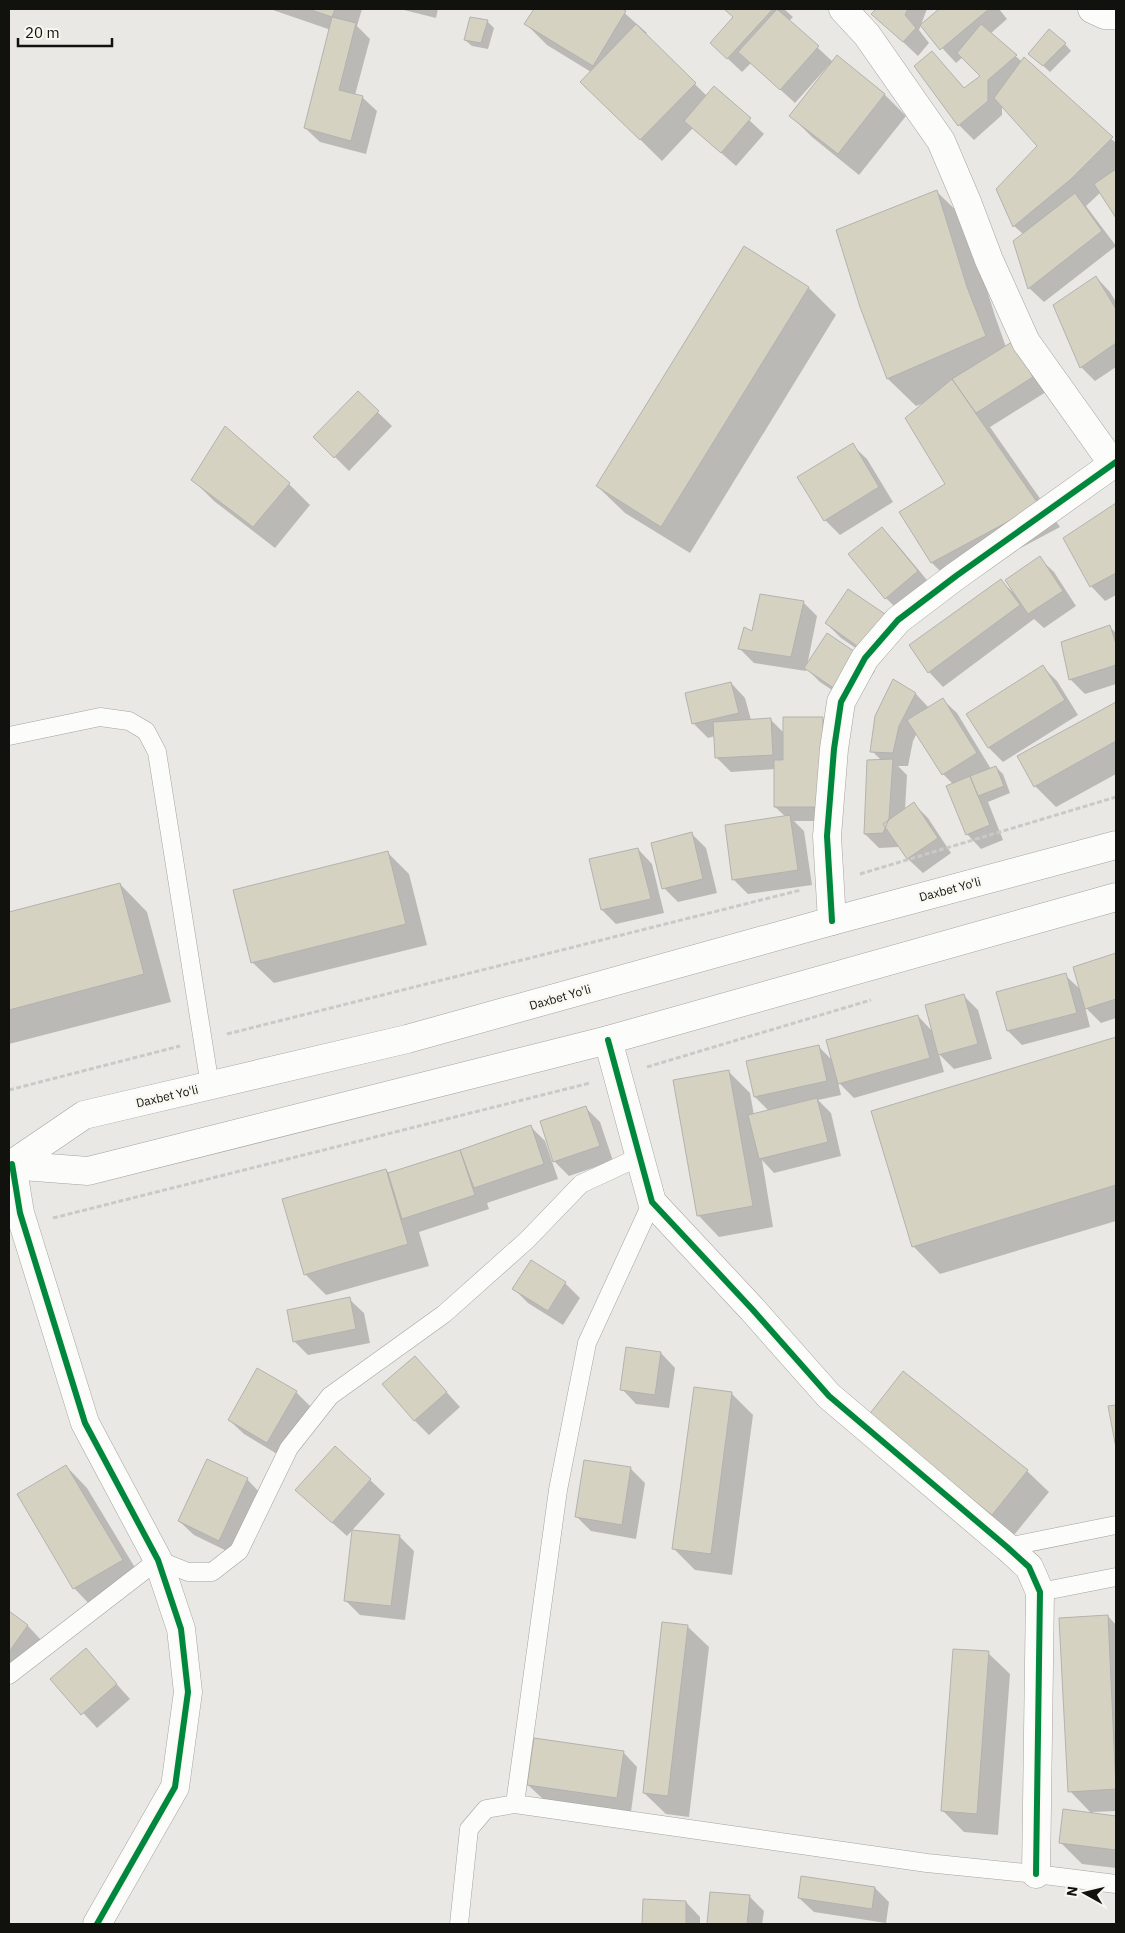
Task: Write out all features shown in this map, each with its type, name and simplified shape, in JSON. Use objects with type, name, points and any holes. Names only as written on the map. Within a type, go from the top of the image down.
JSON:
[{"type":"street","points":[[832,921],[828,826],[834,749],[841,702],[865,658],[898,620],[1114,463],[1026,342],[989,260],[941,140],[868,35],[843,9]]},
{"type":"street","points":[[1092,9],[1105,14],[1116,15]]},
{"type":"street","name":"Daxbet Yo'li","points":[[11,1164],[84,1114],[407,1039],[832,921],[1116,845]]},
{"type":"street","points":[[97,1924],[175,1787],[188,1692],[182,1629],[158,1560],[85,1423],[14,1208],[11,1164],[88,1171],[608,1040],[1116,898]]},
{"type":"street","points":[[608,1040],[652,1202],[752,1309],[829,1396],[1007,1546],[1028,1567],[1040,1592],[1036,1874]]},
{"type":"lane","points":[[9,736],[100,717],[129,720],[146,731],[157,752],[210,1086]]},
{"type":"lane","points":[[9,1675],[158,1560],[188,1572],[212,1572],[239,1551],[289,1448],[330,1396],[444,1314],[527,1240],[581,1184],[639,1157]]},
{"type":"lane","points":[[516,1804],[558,1490],[587,1343],[652,1202]]},
{"type":"lane","points":[[1007,1546],[1116,1525]]},
{"type":"lane","points":[[1040,1592],[1116,1577]]},
{"type":"lane","points":[[459,1924],[468,1829],[486,1809],[516,1804],[927,1864],[1036,1874],[1116,1884]]},
{"type":"path","points":[[9,1090],[829,883],[1116,797]]},
{"type":"building","points":[[308,9],[335,9],[332,17]]},
{"type":"building","points":[[534,9],[623,9],[626,11],[593,66],[524,24]]},
{"type":"building","points":[[724,9],[773,9],[727,59],[710,43],[733,17]]},
{"type":"building","points":[[777,9],[819,46],[780,90],[738,52]]},
{"type":"building","points":[[876,9],[908,9],[905,15],[916,28],[903,42],[871,14]]},
{"type":"building","points":[[939,9],[989,9],[940,50],[920,25]]},
{"type":"building","points":[[332,17],[356,23],[339,90],[363,96],[351,141],[304,128]]},
{"type":"building","points":[[470,17],[488,20],[481,43],[464,40]]},
{"type":"building","points":[[636,24],[696,83],[640,140],[580,82]]},
{"type":"building","points":[[981,24],[1017,55],[988,80],[988,101],[958,126],[914,66],[932,51],[964,88],[980,76],[957,53]]},
{"type":"building","points":[[1049,29],[1066,43],[1043,66],[1028,54]]},
{"type":"building","points":[[837,55],[885,94],[838,154],[789,116]]},
{"type":"building","points":[[1024,57],[1113,137],[1071,179],[1013,227],[996,189],[1037,146],[994,98]]},
{"type":"building","points":[[714,86],[751,118],[721,153],[684,121]]},
{"type":"building","points":[[1116,169],[1116,218],[1094,184]]},
{"type":"building","points":[[937,190],[967,287],[986,336],[887,379],[860,307],[836,230]]},
{"type":"building","points":[[1075,193],[1102,231],[1028,289],[1013,241]]},
{"type":"building","points":[[744,246],[809,287],[661,527],[596,486]]},
{"type":"building","points":[[1096,276],[1116,309],[1116,343],[1080,368],[1053,305]]},
{"type":"building","points":[[1012,342],[1033,377],[976,413],[952,379]]},
{"type":"building","points":[[952,379],[1039,505],[931,563],[899,512],[945,484],[905,418]]},
{"type":"building","points":[[358,391],[379,411],[334,458],[313,437]]},
{"type":"building","points":[[225,426],[290,483],[253,527],[191,480]]},
{"type":"building","points":[[853,443],[879,487],[824,521],[797,477]]},
{"type":"building","points":[[1116,503],[1116,573],[1090,587],[1063,538]]},
{"type":"building","points":[[882,527],[918,571],[885,599],[848,554]]},
{"type":"building","points":[[1040,556],[1063,591],[1028,614],[1005,580]]},
{"type":"building","points":[[1001,579],[1020,605],[928,673],[909,645]]},
{"type":"building","points":[[848,589],[888,616],[864,651],[825,623]]},
{"type":"building","points":[[760,594],[804,601],[791,657],[738,649],[744,627],[752,631]]},
{"type":"building","points":[[1110,625],[1116,644],[1116,665],[1069,680],[1061,642]]},
{"type":"building","points":[[827,633],[861,656],[838,691],[804,668]]},
{"type":"building","points":[[1043,665],[1065,700],[988,748],[966,714]]},
{"type":"building","points":[[893,679],[916,693],[899,726],[893,753],[870,752],[875,716]]},
{"type":"building","points":[[731,682],[739,713],[692,724],[685,693]]},
{"type":"building","points":[[943,698],[977,753],[942,775],[907,720]]},
{"type":"building","points":[[1116,702],[1116,741],[1034,787],[1017,756]]},
{"type":"building","points":[[783,717],[823,717],[823,807],[774,807],[774,760],[783,760]]},
{"type":"building","points":[[771,718],[773,755],[715,758],[713,722]]},
{"type":"building","points":[[893,759],[889,819],[883,833],[864,834],[867,760]]},
{"type":"building","points":[[996,766],[1004,786],[978,796],[970,776]]},
{"type":"building","points":[[970,776],[990,825],[966,835],[946,786]]},
{"type":"building","points":[[914,802],[938,838],[907,859],[883,824]]},
{"type":"building","points":[[790,815],[798,870],[732,880],[725,825]]},
{"type":"building","points":[[692,832],[703,879],[662,889],[651,843]]},
{"type":"building","points":[[638,848],[651,899],[601,910],[589,859]]},
{"type":"building","points":[[388,851],[406,924],[251,963],[233,890]]},
{"type":"building","points":[[120,883],[144,974],[9,1010],[9,912]]},
{"type":"building","points":[[1116,953],[1116,999],[1085,1009],[1073,967]]},
{"type":"building","points":[[1066,973],[1077,1013],[1007,1031],[996,992]]},
{"type":"building","points":[[964,994],[978,1044],[938,1055],[925,1005]]},
{"type":"building","points":[[918,1015],[930,1058],[838,1084],[826,1040]]},
{"type":"building","points":[[1116,1037],[1116,1185],[912,1247],[871,1111]]},
{"type":"building","points":[[819,1045],[827,1081],[754,1097],[746,1061]]},
{"type":"building","points":[[729,1070],[753,1206],[697,1216],[673,1080]]},
{"type":"building","points":[[817,1098],[828,1142],[759,1159],[748,1115]]},
{"type":"building","points":[[586,1106],[600,1146],[553,1162],[540,1121]]},
{"type":"building","points":[[531,1125],[544,1164],[474,1188],[460,1150]]},
{"type":"building","points":[[460,1150],[475,1195],[402,1219],[388,1173]]},
{"type":"building","points":[[386,1169],[408,1244],[304,1275],[282,1199]]},
{"type":"building","points":[[531,1260],[566,1282],[548,1311],[512,1289]]},
{"type":"building","points":[[350,1297],[356,1329],[293,1342],[287,1310]]},
{"type":"building","points":[[626,1347],[661,1352],[655,1395],[620,1390]]},
{"type":"building","points":[[415,1356],[447,1392],[414,1421],[382,1384]]},
{"type":"building","points":[[257,1368],[297,1391],[267,1443],[228,1420]]},
{"type":"building","points":[[903,1371],[1028,1470],[992,1515],[868,1416]]},
{"type":"building","points":[[694,1387],[732,1392],[711,1554],[672,1549]]},
{"type":"building","points":[[1116,1405],[1116,1448],[1108,1406]]},
{"type":"building","points":[[335,1446],[371,1479],[332,1523],[295,1490]]},
{"type":"building","points":[[207,1459],[248,1478],[219,1541],[178,1521]]},
{"type":"building","points":[[584,1460],[631,1467],[622,1525],[575,1517]]},
{"type":"building","points":[[66,1465],[123,1560],[73,1589],[17,1494]]},
{"type":"building","points":[[352,1530],[400,1535],[391,1606],[344,1601]]},
{"type":"building","points":[[9,1611],[28,1625],[9,1652]]},
{"type":"building","points":[[1108,1615],[1116,1789],[1068,1792],[1059,1618]]},
{"type":"building","points":[[662,1622],[688,1625],[668,1796],[643,1793]]},
{"type":"building","points":[[86,1648],[117,1684],[81,1715],[50,1679]]},
{"type":"building","points":[[953,1649],[989,1651],[977,1814],[941,1811]]},
{"type":"building","points":[[534,1738],[624,1751],[617,1798],[527,1785]]},
{"type":"building","points":[[1063,1809],[1116,1816],[1116,1850],[1059,1843]]},
{"type":"building","points":[[801,1876],[875,1887],[872,1909],[798,1898]]},
{"type":"building","points":[[710,1892],[750,1895],[747,1924],[707,1924]]},
{"type":"building","points":[[643,1899],[686,1901],[686,1924],[642,1924]]},
{"type":"cycle path","points":[[832,921],[827,836],[834,749],[841,702],[865,658],[898,620],[956,576],[1116,462]]},
{"type":"cycle path","points":[[608,1040],[652,1202],[752,1309],[829,1396],[1029,1567],[1040,1592],[1036,1874]]},
{"type":"cycle path","points":[[12,1164],[20,1213],[85,1423],[158,1560],[181,1629],[188,1692],[175,1787],[97,1924]]}]
